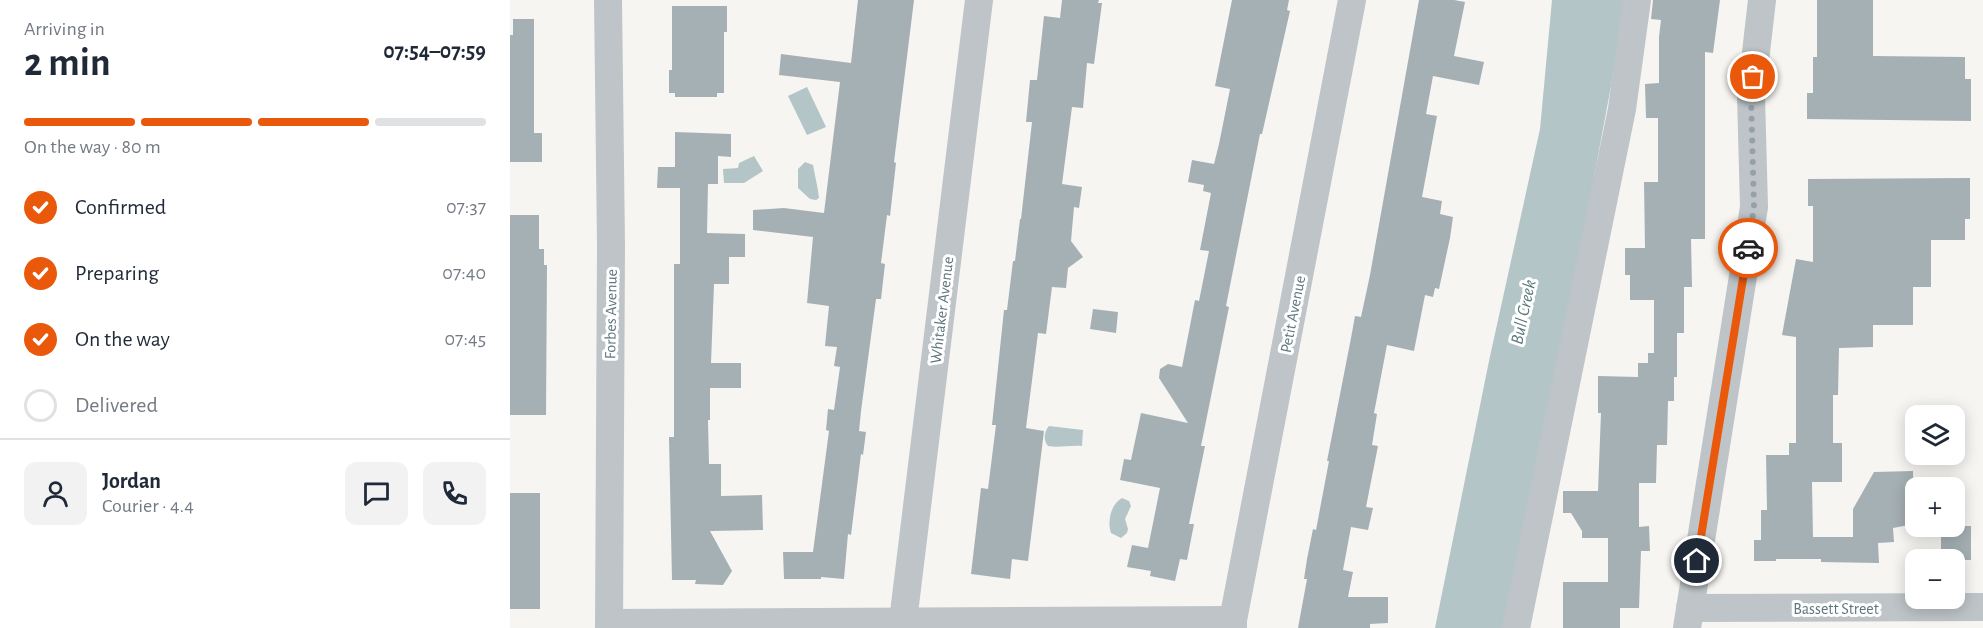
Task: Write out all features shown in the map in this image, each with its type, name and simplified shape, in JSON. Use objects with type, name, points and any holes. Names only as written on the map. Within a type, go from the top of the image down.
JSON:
[{"type":"street","name":"Forbes Avenue","points":[[608,0],[611,245],[609,625]]},
{"type":"street","name":"Whitaker Avenue","points":[[903,621],[979,0]]},
{"type":"street","name":"Petit Avenue","points":[[1233,624],[1352,0]]},
{"type":"street","points":[[1516,628],[1622,109],[1637,0]]},
{"type":"street","points":[[1688,618],[1754,207],[1751,96],[1762,0]]},
{"type":"street","name":"Bassett Street","points":[[1688,618],[1983,607]]},
{"type":"street","points":[[609,625],[903,621],[945,625],[1233,624]]},
{"type":"water","name":"Bull Creek","points":[[1552,0],[1627,0],[1506,628],[1435,628],[1489,361],[1540,129]]},
{"type":"water","points":[[807,87],[826,127],[807,135],[788,96]]},
{"type":"water","points":[[754,156],[763,171],[744,183],[724,183],[723,169],[738,168],[739,163]]},
{"type":"water","points":[[805,162],[813,165],[819,198],[816,200],[810,199],[798,188],[798,169]]},
{"type":"water","points":[[1049,426],[1083,430],[1082,446],[1048,446],[1045,436]]},
{"type":"water","points":[[1122,498],[1129,501],[1131,506],[1125,519],[1127,533],[1121,538],[1111,533],[1109,523],[1115,504]]},
{"type":"building","points":[[858,0],[914,0],[894,162],[896,163],[890,216],[887,215],[881,263],[885,264],[881,299],[876,299],[861,411],[859,431],[866,432],[851,535],[848,534],[844,579],[821,577],[821,579],[784,579],[783,552],[813,552],[829,431],[826,430],[828,409],[834,410],[840,367],[834,366],[837,347],[825,346],[829,306],[807,303],[813,237],[753,230],[753,210],[784,208],[824,213],[840,82],[779,75],[781,54],[851,63]]},
{"type":"building","points":[[1062,0],[1099,0],[1098,3],[1102,3],[1094,64],[1087,63],[1083,108],[1072,107],[1062,184],[1082,187],[1079,208],[1074,207],[1071,241],[1083,257],[1068,268],[1066,288],[1052,287],[1046,334],[1038,333],[1026,428],[1044,431],[1028,561],[1012,559],[1010,579],[971,574],[981,488],[988,489],[996,425],[992,425],[1004,310],[1007,310],[1021,219],[1032,122],[1026,122],[1030,80],[1037,80],[1044,16],[1060,18]]},
{"type":"building","points":[[1232,0],[1289,0],[1287,10],[1290,11],[1262,134],[1260,134],[1226,306],[1229,307],[1201,446],[1205,446],[1189,524],[1194,524],[1187,560],[1180,559],[1175,581],[1150,576],[1151,571],[1127,567],[1132,545],[1148,548],[1160,488],[1120,480],[1124,459],[1131,460],[1141,413],[1188,423],[1159,378],[1160,369],[1168,364],[1182,367],[1195,300],[1199,301],[1209,251],[1200,250],[1211,193],[1203,191],[1204,185],[1188,182],[1192,160],[1214,164],[1219,144],[1230,89],[1215,86]]},
{"type":"building","points":[[1419,0],[1465,2],[1454,56],[1484,62],[1479,85],[1433,76],[1426,114],[1437,116],[1422,197],[1442,201],[1440,214],[1453,217],[1450,238],[1439,289],[1435,288],[1433,297],[1425,295],[1414,351],[1387,345],[1374,413],[1377,414],[1372,445],[1378,446],[1366,507],[1373,508],[1368,530],[1351,527],[1343,570],[1353,572],[1348,597],[1388,597],[1388,623],[1370,624],[1370,628],[1298,628],[1307,579],[1304,579],[1307,559],[1313,529],[1316,530],[1355,316],[1361,317],[1370,275]]},
{"type":"building","points":[[1653,0],[1720,0],[1713,53],[1705,52],[1705,239],[1691,239],[1692,287],[1684,287],[1684,333],[1677,333],[1677,377],[1674,377],[1674,401],[1668,401],[1667,445],[1657,445],[1656,483],[1639,483],[1639,527],[1649,526],[1650,551],[1641,551],[1639,608],[1620,608],[1620,628],[1563,628],[1563,582],[1608,582],[1608,538],[1582,538],[1582,531],[1571,513],[1563,513],[1563,491],[1598,491],[1601,413],[1598,413],[1598,376],[1638,377],[1638,363],[1648,363],[1648,353],[1654,353],[1654,300],[1630,300],[1630,275],[1625,275],[1625,248],[1645,248],[1644,182],[1658,182],[1658,118],[1646,118],[1645,84],[1659,83],[1661,20],[1651,19]]},
{"type":"building","points":[[1817,0],[1873,0],[1873,56],[1965,57],[1965,79],[1971,79],[1971,121],[1807,119],[1807,93],[1813,93],[1813,57],[1817,57]]},
{"type":"building","points":[[672,6],[727,6],[727,32],[724,32],[724,93],[717,93],[717,97],[675,97],[675,93],[669,93],[669,70],[672,70]]},
{"type":"building","points":[[513,19],[534,19],[534,133],[542,133],[542,162],[510,162],[510,35],[513,35]]},
{"type":"building","points":[[675,132],[731,134],[731,157],[718,156],[718,184],[708,184],[707,233],[745,234],[745,257],[729,257],[729,284],[714,284],[711,363],[741,363],[741,388],[710,388],[709,464],[721,464],[721,496],[762,495],[763,530],[710,531],[732,571],[723,585],[695,584],[696,580],[672,580],[669,437],[674,437],[674,264],[680,264],[680,188],[657,188],[658,167],[675,167]]},
{"type":"building","points":[[1970,178],[1970,219],[1965,219],[1965,240],[1931,240],[1931,287],[1913,287],[1913,325],[1873,325],[1873,347],[1839,348],[1838,395],[1833,395],[1833,443],[1842,443],[1842,482],[1812,482],[1813,537],[1853,537],[1853,509],[1874,472],[1913,471],[1913,477],[1905,477],[1905,526],[1893,528],[1894,542],[1878,543],[1879,563],[1821,562],[1821,559],[1754,561],[1754,540],[1761,540],[1761,510],[1767,510],[1766,455],[1789,455],[1789,443],[1796,443],[1796,337],[1782,335],[1796,259],[1813,262],[1813,206],[1808,206],[1808,179]]},
{"type":"building","points":[[510,215],[539,215],[539,249],[544,249],[544,265],[547,265],[546,415],[510,415]]},
{"type":"building","points":[[1093,309],[1118,312],[1116,333],[1090,329]]},
{"type":"building","points":[[510,493],[540,493],[540,609],[510,609]]},
{"type":"building","points":[[1965,526],[1971,526],[1971,560],[1965,560],[1965,549],[1941,549],[1941,537],[1965,537]]},
{"type":"way so far","points":[[1748,248],[1754,207],[1751,96],[1753,77]]},
{"type":"route","points":[[1697,561],[1748,248]]}]
